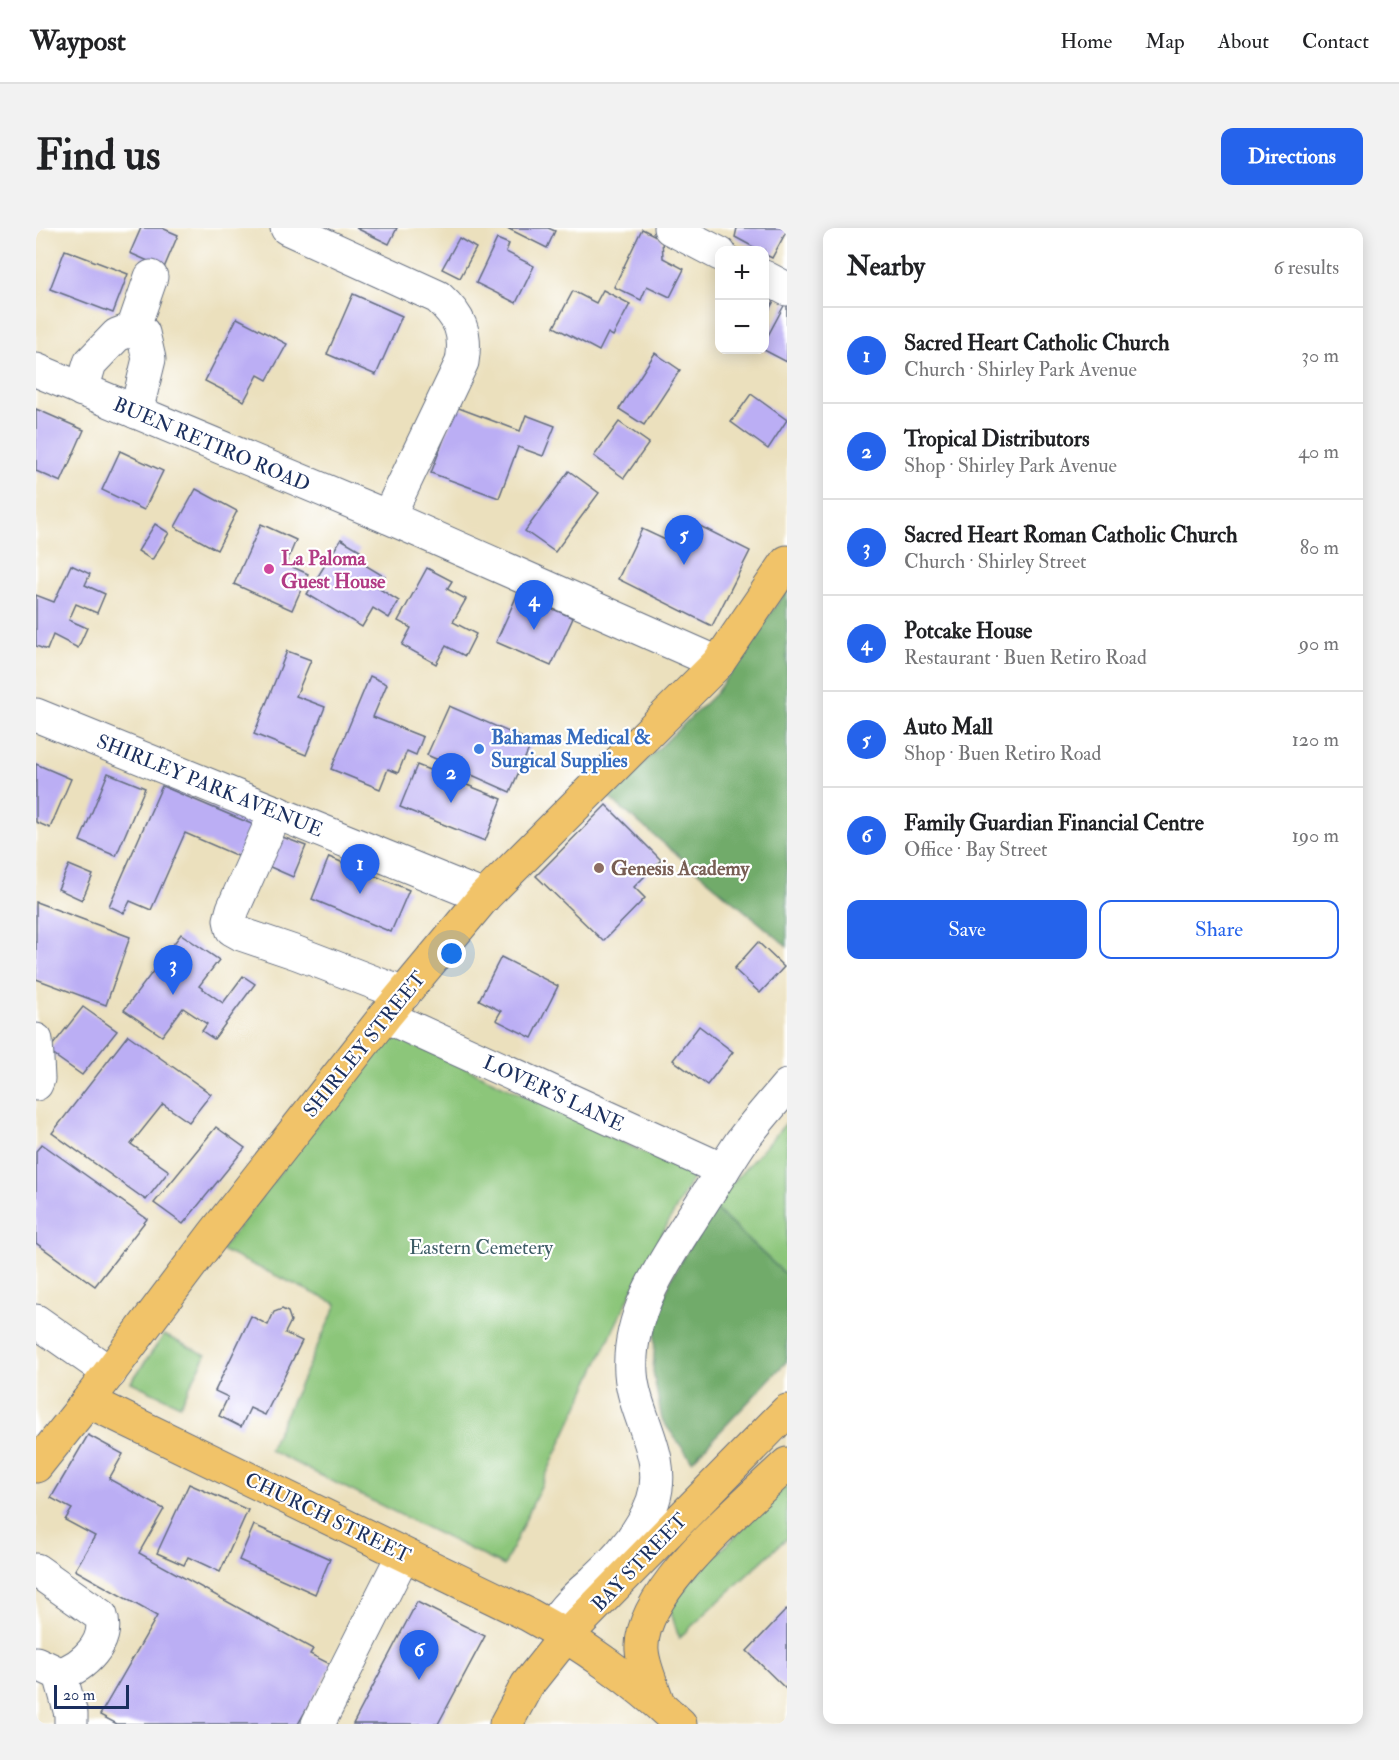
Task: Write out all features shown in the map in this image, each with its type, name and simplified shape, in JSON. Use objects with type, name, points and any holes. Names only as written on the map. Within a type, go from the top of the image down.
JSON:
[{"type":"main road","name":"SHIRLEY STREET","points":[[36,1466],[394,1005],[484,897],[718,663],[787,562]]},
{"type":"main road","name":"CHURCH STREET","points":[[88,1401],[559,1632],[669,1714]]},
{"type":"main road","name":"BAY STREET","points":[[506,1724],[526,1685],[559,1632],[787,1410]]},
{"type":"main road","points":[[669,1714],[642,1650],[645,1626],[658,1600],[690,1557],[787,1464]]},
{"type":"street","points":[[286,228],[438,297],[454,311],[461,330],[464,347],[462,362],[388,517]]},
{"type":"street","points":[[670,228],[715,251]]},
{"type":"street","points":[[133,329],[151,277]]},
{"type":"street","points":[[769,279],[787,289]]},
{"type":"street","points":[[82,390],[90,363],[117,335],[133,329],[144,333],[148,359],[136,412]]},
{"type":"street","name":"BUEN RETIRO ROAD","points":[[36,370],[388,517],[718,663]]},
{"type":"street","name":"SHIRLEY PARK AVENUE","points":[[36,715],[484,897]]},
{"type":"street","name":"LOVER'S LANE","points":[[276,812],[233,909],[230,920],[232,929],[297,953],[394,1005],[723,1170]]},
{"type":"street","points":[[36,1040],[38,1079],[36,1084]]},
{"type":"street","points":[[559,1632],[565,1608],[614,1562],[630,1542],[653,1501],[658,1469],[631,1374],[632,1348],[637,1327],[656,1275],[742,1141],[787,1086]]},
{"type":"street","points":[[42,1336],[110,1373]]},
{"type":"street","points":[[318,1724],[403,1555]]},
{"type":"street","points":[[36,1569],[101,1616],[104,1624],[100,1640],[85,1662],[70,1671],[48,1669]]},
{"type":"street","points":[[48,1669],[71,1714],[71,1724]]},
{"type":"green space","points":[[787,589],[787,946],[608,797],[716,693]]},
{"type":"green space","name":"Eastern Cemetery","points":[[388,1031],[694,1176],[646,1263],[614,1328],[504,1566],[269,1450],[337,1304],[221,1250]]},
{"type":"green space","points":[[787,1122],[787,1276],[712,1206]]},
{"type":"green space","points":[[712,1206],[787,1276],[787,1361],[692,1461],[662,1420],[653,1372],[656,1323],[670,1281]]},
{"type":"green space","points":[[164,1335],[206,1355],[180,1405],[131,1382]]},
{"type":"green space","points":[[787,1485],[787,1538],[679,1638],[668,1603]]},
{"type":"building","points":[[141,228],[162,228],[178,235],[164,268],[130,253]]},
{"type":"building","points":[[356,228],[397,228],[389,244]]},
{"type":"building","points":[[507,228],[548,228],[555,231],[547,248]]},
{"type":"building","points":[[737,228],[787,228],[772,258],[769,256],[769,246],[752,246],[735,237]]},
{"type":"building","points":[[642,229],[662,239],[663,258],[684,269],[670,297],[647,286],[641,300],[614,287]]},
{"type":"building","points":[[459,238],[476,248],[460,278],[442,269]]},
{"type":"building","points":[[497,239],[509,244],[506,252],[534,266],[516,303],[476,283]]},
{"type":"building","points":[[65,250],[128,274],[113,313],[50,289]]},
{"type":"building","points":[[603,290],[630,304],[613,336],[608,333],[599,351],[554,327],[573,291],[596,303]]},
{"type":"building","points":[[353,294],[402,316],[376,375],[327,354]]},
{"type":"building","points":[[769,296],[775,299],[769,310]]},
{"type":"building","points":[[787,300],[787,362],[769,353],[769,334]]},
{"type":"building","points":[[237,318],[287,344],[267,380],[258,375],[244,401],[205,381]]},
{"type":"building","points":[[655,353],[680,370],[644,425],[619,409]]},
{"type":"building","points":[[751,394],[787,420],[768,449],[731,422]]},
{"type":"building","points":[[456,407],[520,431],[526,415],[555,426],[543,456],[518,447],[499,498],[431,473]]},
{"type":"building","points":[[36,409],[84,430],[61,482],[36,471]]},
{"type":"building","points":[[619,422],[649,443],[624,478],[594,456]]},
{"type":"building","points":[[120,451],[163,471],[144,510],[102,490]]},
{"type":"building","points":[[569,471],[599,493],[555,552],[525,531]]},
{"type":"building","points":[[196,489],[237,511],[217,550],[175,527]]},
{"type":"building","points":[[686,519],[750,551],[712,626],[618,579],[642,529],[674,544]]},
{"type":"building","points":[[155,524],[169,533],[152,560],[138,551]]},
{"type":"building","name":"La Paloma Guest House","points":[[261,524],[296,540],[286,564],[308,574],[292,610],[234,584]]},
{"type":"building","points":[[341,539],[360,550],[355,559],[385,577],[378,588],[399,601],[389,618],[373,608],[362,627],[307,594]]},
{"type":"building","points":[[71,565],[90,574],[85,585],[105,594],[97,613],[76,604],[69,620],[87,628],[78,648],[53,635],[47,650],[36,646],[36,595],[54,602]]},
{"type":"building","points":[[427,568],[452,581],[447,589],[466,599],[453,622],[476,634],[465,656],[446,646],[436,664],[402,645],[411,628],[398,621]]},
{"type":"building","points":[[518,593],[573,618],[551,666],[496,642]]},
{"type":"building","points":[[287,651],[311,660],[296,696],[325,707],[306,755],[254,734]]},
{"type":"building","points":[[370,676],[387,684],[373,717],[423,737],[416,755],[407,751],[398,773],[388,769],[380,789],[331,769]]},
{"type":"building","name":"Bahamas Medical & Surgical Supplies","points":[[449,706],[532,742],[510,792],[427,755]]},
{"type":"building","points":[[36,764],[71,779],[50,828],[36,822]]},
{"type":"building","points":[[417,765],[502,799],[485,841],[400,807]]},
{"type":"building","points":[[108,773],[145,788],[116,856],[80,841]]},
{"type":"building","points":[[162,786],[261,828],[247,860],[185,833],[151,910],[130,901],[124,913],[109,906]]},
{"type":"building","name":"Genesis Academy","points":[[606,805],[661,860],[634,887],[645,898],[603,941],[536,876]]},
{"type":"building","points":[[280,836],[306,846],[293,877],[268,866]]},
{"type":"building","points":[[329,857],[409,890],[391,932],[312,899]]},
{"type":"building","points":[[69,865],[93,875],[82,900],[58,889]]},
{"type":"building","points":[[36,902],[130,937],[106,1005],[36,979]]},
{"type":"building","points":[[181,934],[219,960],[199,986],[223,1003],[243,976],[255,984],[214,1039],[202,1031],[207,1024],[183,1008],[162,1036],[124,1010]]},
{"type":"building","points":[[758,942],[784,967],[760,993],[734,969]]},
{"type":"building","points":[[501,957],[558,986],[532,1038],[496,1020],[501,1011],[479,1000]]},
{"type":"building","points":[[83,1007],[117,1031],[82,1075],[48,1051]]},
{"type":"building","points":[[699,1026],[733,1052],[707,1085],[673,1060]]},
{"type":"building","points":[[128,1035],[211,1094],[189,1122],[163,1104],[131,1144],[169,1171],[146,1200],[52,1133]]},
{"type":"building","points":[[216,1127],[245,1148],[183,1224],[154,1203]]},
{"type":"building","points":[[42,1144],[147,1219],[95,1286],[36,1243],[36,1151]]},
{"type":"building","points":[[282,1309],[288,1312],[291,1321],[285,1333],[302,1341],[265,1415],[250,1408],[241,1427],[219,1416],[228,1397],[215,1391],[251,1316],[268,1325],[274,1312]]},
{"type":"building","points":[[88,1435],[123,1454],[109,1479],[164,1509],[139,1553],[313,1649],[310,1654],[332,1665],[298,1724],[117,1724],[100,1715],[157,1616],[75,1570],[95,1536],[65,1520],[72,1509],[51,1498]]},
{"type":"building","points":[[189,1484],[248,1510],[220,1572],[188,1557],[184,1565],[157,1553]]},
{"type":"building","points":[[254,1525],[330,1559],[315,1594],[239,1560]]},
{"type":"building","points":[[417,1602],[485,1636],[438,1724],[353,1724]]},
{"type":"building","points":[[787,1609],[787,1690],[747,1651]]},
{"type":"place","name":"Auto Mall","points":[[684,565]]},
{"type":"place","name":"La Paloma Guest House","points":[[269,569]]},
{"type":"place","name":"Potcake House","points":[[534,630]]},
{"type":"place","name":"Bahamas Medical & Surgical Supplies","points":[[479,749]]},
{"type":"place","name":"Tropical Distributors","points":[[451,803]]},
{"type":"place","name":"Genesis Academy","points":[[599,868]]},
{"type":"place","name":"Sacred Heart Catholic Church","points":[[360,894]]},
{"type":"place","name":"Sacred Heart Roman Catholic Church","points":[[173,995]]},
{"type":"place","name":"Family Guardian Financial Centre","points":[[419,1680]]}]
